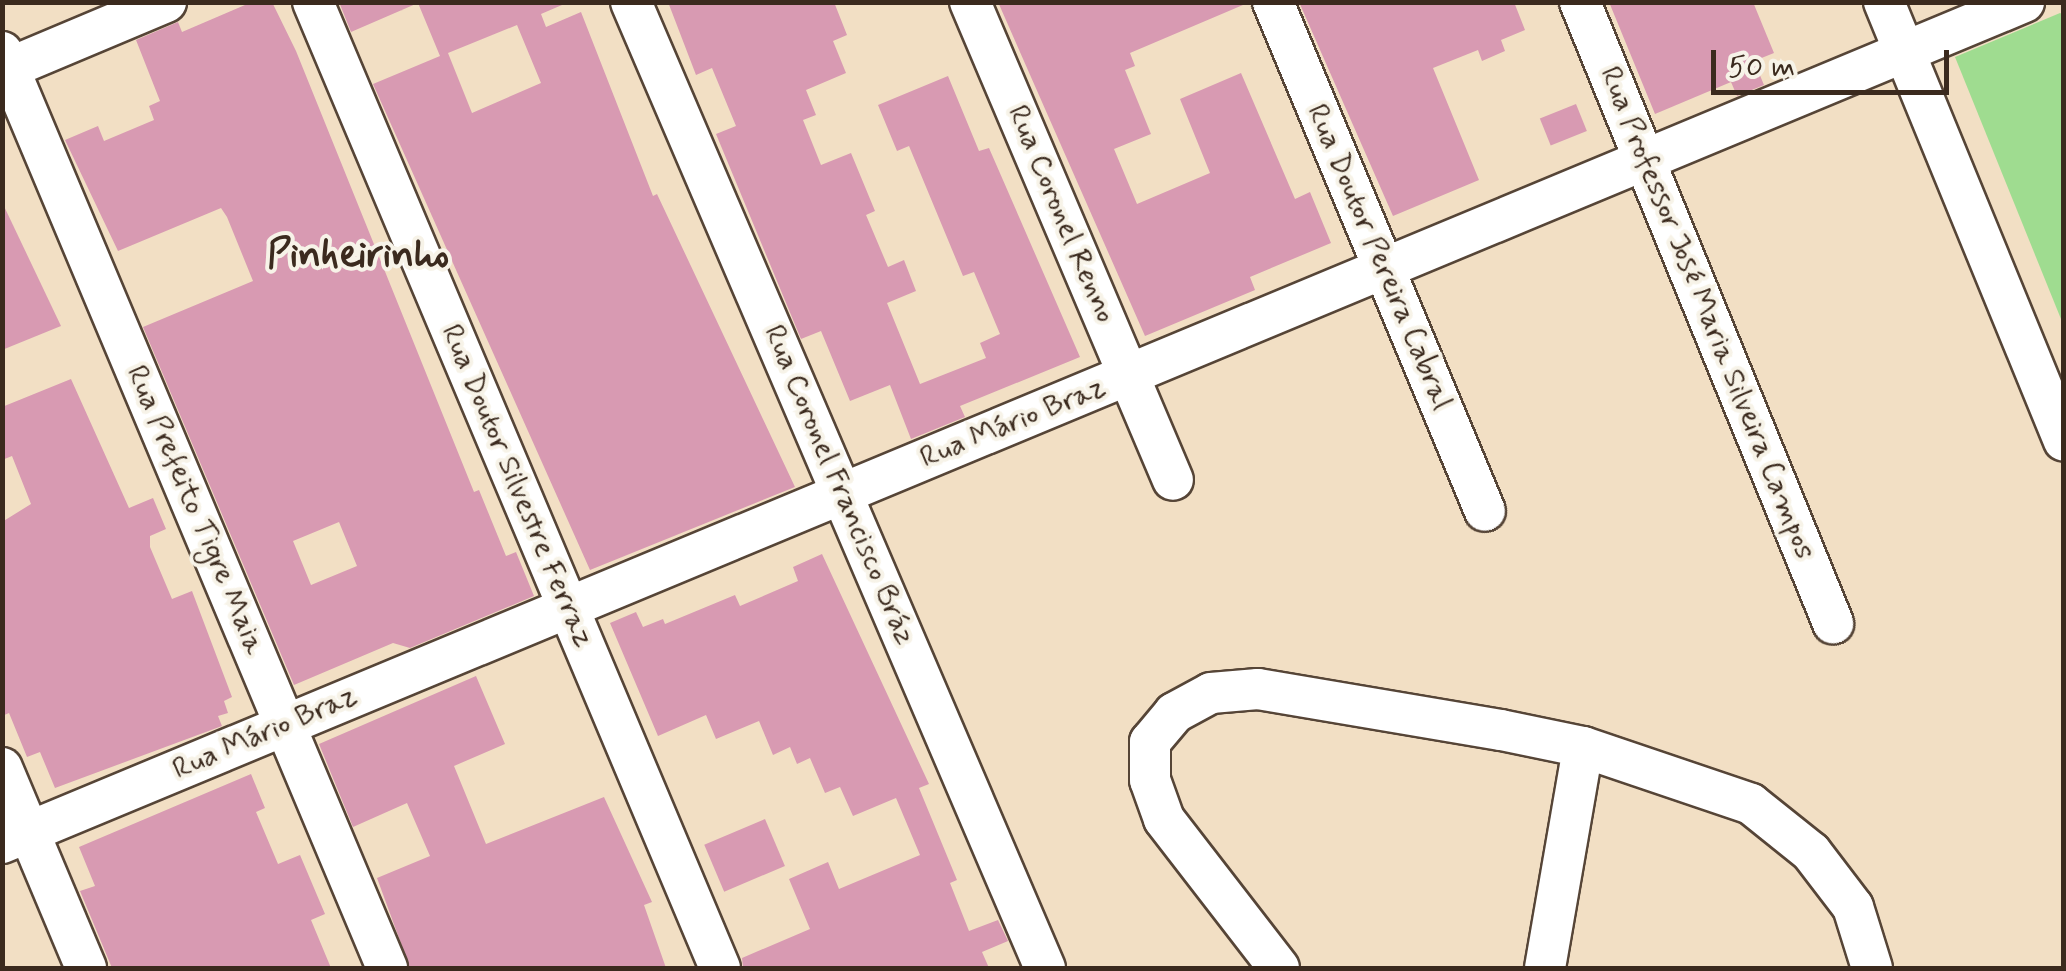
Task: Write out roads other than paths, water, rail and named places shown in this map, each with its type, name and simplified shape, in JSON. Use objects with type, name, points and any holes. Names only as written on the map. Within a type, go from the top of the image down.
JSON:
[{"type":"street","points":[[5,64],[166,2]]},
{"type":"street","name":"Rua Doutor Silvestre Ferraz","points":[[314,2],[720,968]]},
{"type":"street","name":"Rua Coronel Francisco Bráz","points":[[631,2],[1045,968]]},
{"type":"street","name":"Rua Coronel Renno","points":[[970,2],[1173,480]]},
{"type":"street","name":"Rua Doutor Pereira Cabral","points":[[1273,2],[1485,510]]},
{"type":"street","name":"Rua Professor José Maria Silveira Campos","points":[[1580,2],[1834,623]]},
{"type":"street","points":[[1884,2],[2064,442]]},
{"type":"street","name":"Rua Mário Braz","points":[[16,837],[2024,2]]},
{"type":"street","name":"Rua Prefeito Tigre Maia","points":[[5,64],[388,968]]},
{"type":"street","points":[[1278,968],[1164,819],[1150,780],[1150,742],[1174,713],[1211,693],[1258,690],[1583,747],[1751,804],[1811,852],[1853,908],[1872,968]]},
{"type":"street","points":[[1545,968],[1583,747]]},
{"type":"street","points":[[2,768],[16,837],[86,968]]},
{"type":"district","name":"Pinheirinho","points":[[358,255]]}]
